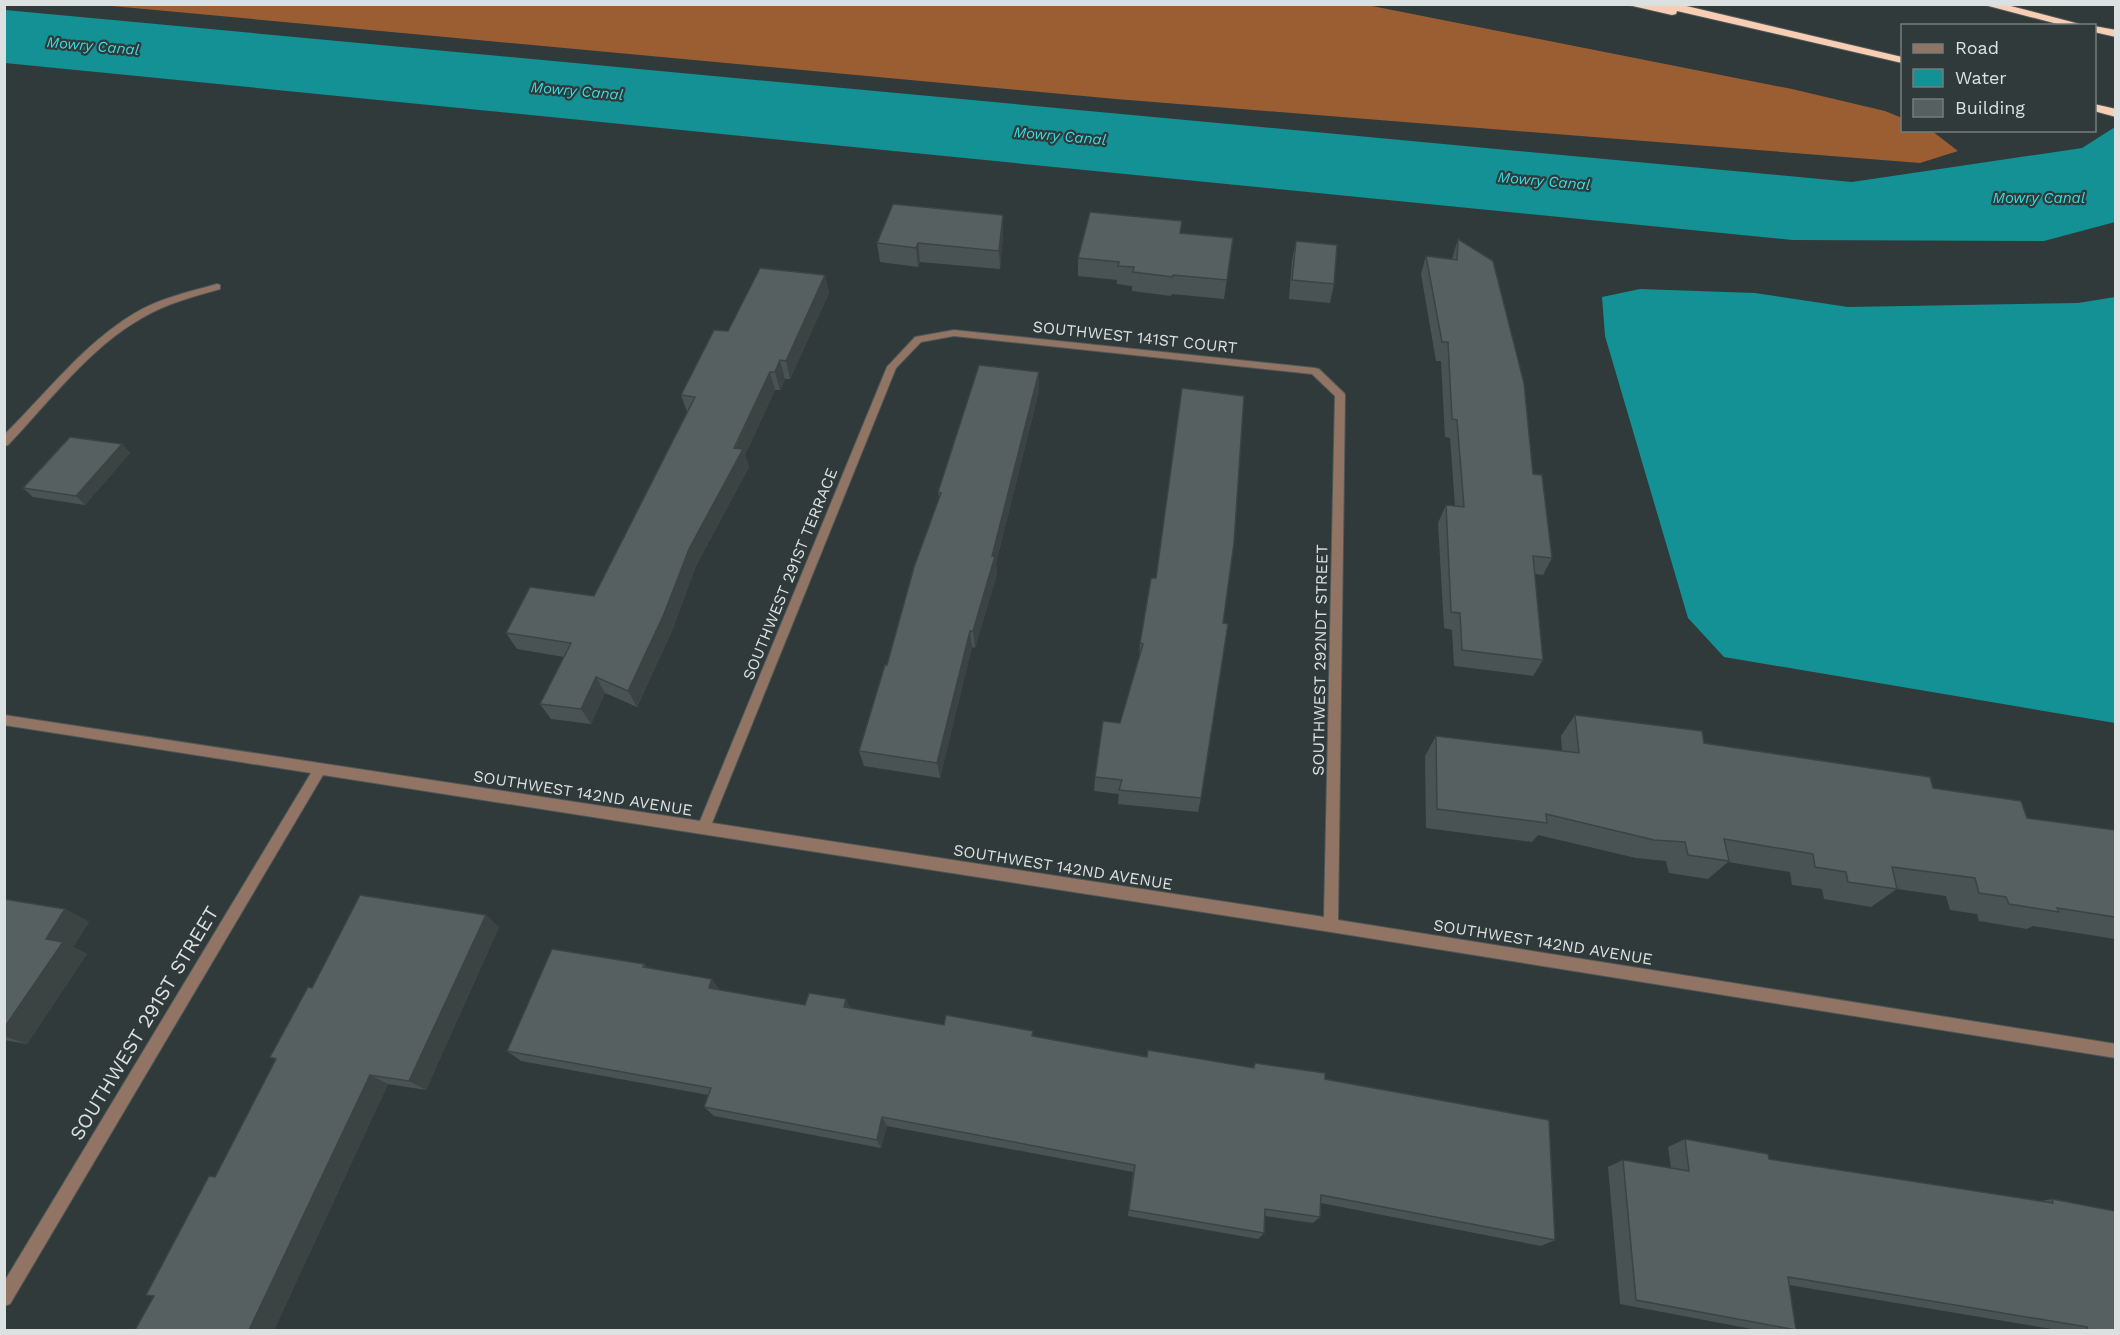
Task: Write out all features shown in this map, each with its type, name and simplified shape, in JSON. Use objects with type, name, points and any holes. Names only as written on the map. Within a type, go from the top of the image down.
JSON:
[{"type":"highway","points":[[1629,4],[1754,25]]},
{"type":"highway","points":[[1662,4],[1901,60]]},
{"type":"highway","points":[[1986,4],[2068,22]]},
{"type":"highway","points":[[2014,4],[2075,24]]},
{"type":"highway","points":[[2096,29],[2115,34]]},
{"type":"highway","points":[[2096,107],[2115,112]]},
{"type":"street","points":[[4,442],[92,353],[124,326],[158,305],[217,287]]},
{"type":"street","name":"SOUTHWEST 141ST COURT","points":[[918,339],[954,333],[1314,371],[1340,395]]},
{"type":"street","name":"SOUTHWEST 291ST TERRACE","points":[[703,829],[892,367],[918,339]]},
{"type":"street","name":"SOUTHWEST 292NDT STREET","points":[[1332,925],[1340,395]]},
{"type":"street","name":"SOUTHWEST 142ND AVENUE","points":[[4,720],[1332,925],[2115,1051]]},
{"type":"street","name":"SOUTHWEST 291ST STREET","points":[[4,1298],[320,769]]},
{"type":"shaded area","points":[[101,5],[1367,5],[1792,89],[1885,111],[1901,118],[1901,132],[1933,132],[1958,151],[1920,163],[1116,99]]},
{"type":"water","name":"Mowry Canal","points":[[5,10],[1852,182],[2082,148],[2115,127],[2115,222],[2044,241],[1792,240],[5,63]]},
{"type":"water","points":[[1640,289],[1755,293],[1848,307],[2078,303],[2115,297],[2115,723],[1724,657],[1688,618],[1605,336],[1602,297]]},
{"type":"building","points":[[893,204],[1003,215],[999,251],[918,243],[916,248],[877,243]]},
{"type":"building","points":[[1090,212],[1182,221],[1180,233],[1233,238],[1227,280],[1133,272],[1134,267],[1118,266],[1119,262],[1078,258]]},
{"type":"building","points":[[1458,239],[1493,261],[1524,383],[1533,474],[1542,475],[1552,558],[1533,556],[1543,660],[1462,650],[1460,613],[1451,612],[1446,505],[1464,507],[1457,420],[1452,419],[1448,342],[1442,342],[1426,256],[1457,260]]},
{"type":"building","points":[[1296,241],[1337,245],[1334,284],[1292,280]]},
{"type":"building","points":[[760,268],[825,275],[786,361],[780,360],[775,372],[770,372],[734,448],[743,449],[689,549],[664,614],[628,691],[596,677],[581,709],[540,704],[571,643],[506,633],[530,587],[594,596],[695,397],[681,395],[714,330],[728,331]]},
{"type":"building","points":[[979,365],[1039,372],[992,556],[995,556],[973,631],[970,631],[937,763],[859,751],[885,665],[887,665],[914,567],[941,493],[938,492]]},
{"type":"building","points":[[1182,388],[1244,396],[1234,543],[1223,623],[1228,624],[1201,798],[1119,790],[1122,780],[1095,777],[1103,721],[1120,723],[1143,644],[1140,643],[1151,578],[1156,578]]},
{"type":"building","points":[[70,437],[122,444],[76,496],[23,488]]},
{"type":"building","points":[[1575,715],[1702,731],[1704,743],[1930,777],[1933,788],[2021,801],[2027,818],[2115,830],[2115,917],[2057,908],[2059,912],[2009,904],[2006,897],[1979,893],[1975,878],[1892,867],[1897,889],[1848,882],[1846,872],[1815,867],[1813,854],[1724,839],[1729,861],[1688,855],[1685,842],[1654,840],[1546,814],[1547,823],[1437,809],[1436,736],[1579,753]]},
{"type":"building","points":[[360,895],[486,915],[409,1081],[370,1075],[249,1330],[135,1330],[154,1296],[146,1295],[209,1176],[215,1177],[276,1059],[270,1057],[308,987],[312,988]]},
{"type":"building","points":[[4,899],[65,909],[46,939],[63,942],[4,1028]]},
{"type":"building","points":[[552,949],[644,964],[643,967],[712,979],[709,988],[805,1005],[809,993],[846,999],[844,1007],[944,1025],[946,1015],[1033,1031],[1032,1036],[1147,1057],[1148,1050],[1254,1068],[1255,1063],[1325,1073],[1325,1079],[1549,1120],[1555,1240],[1321,1195],[1320,1217],[1265,1209],[1264,1233],[1129,1210],[1135,1165],[882,1117],[877,1140],[704,1107],[711,1088],[507,1051]]},
{"type":"building","points":[[1685,1139],[1768,1154],[1769,1159],[2053,1203],[2052,1199],[2115,1211],[2115,1330],[2088,1330],[2087,1327],[1788,1277],[1796,1330],[1636,1300],[1623,1160],[1689,1171]]}]
